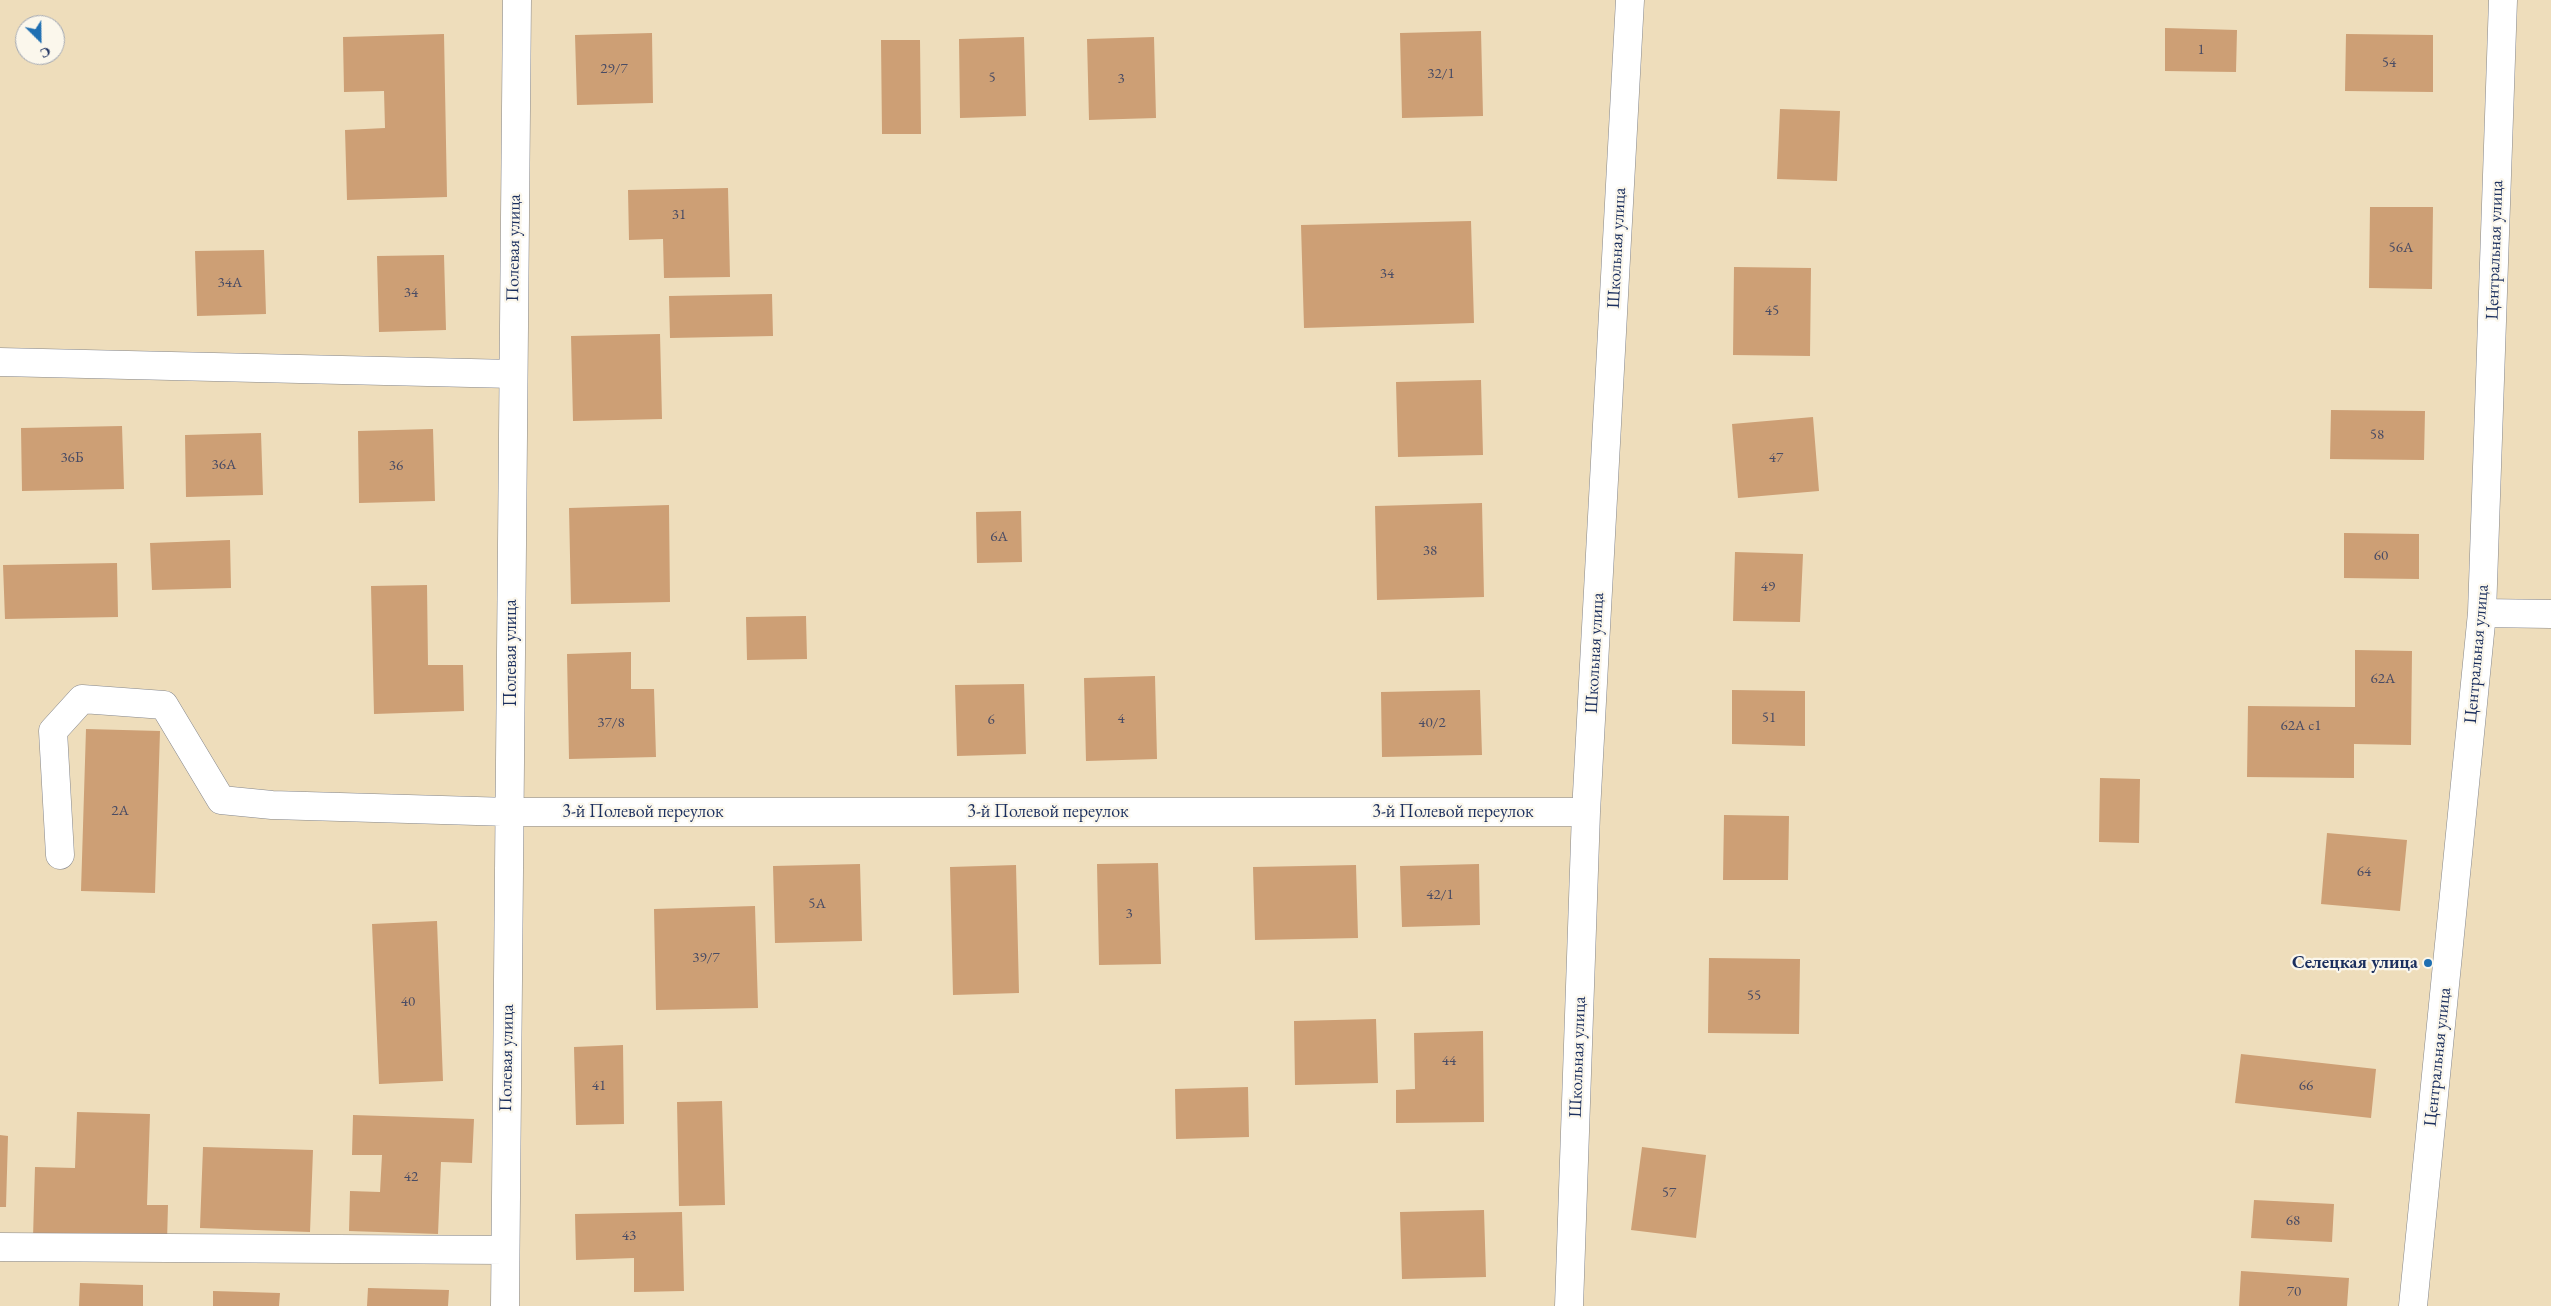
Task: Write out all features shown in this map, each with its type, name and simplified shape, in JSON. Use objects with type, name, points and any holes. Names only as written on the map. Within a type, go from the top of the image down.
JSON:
[{"type":"street","name":"Полевая улица","points":[[505,1306],[517,0]]},
{"type":"street","name":"Школьная улица","points":[[1569,1306],[1586,812],[1630,0]]},
{"type":"street","name":"Центральная улица","points":[[2413,1306],[2482,613],[2503,0]]},
{"type":"street","points":[[0,362],[513,374]]},
{"type":"street","points":[[2482,613],[2551,614]]},
{"type":"street","name":"3-й Полевой переулок","points":[[60,855],[53,731],[82,699],[164,705],[221,800],[272,805],[510,812],[1586,812]]},
{"type":"street","points":[[0,1247],[505,1250]]},
{"type":"building","points":[[2165,28],[2237,30],[2236,72],[2165,71]]},
{"type":"building","points":[[1481,31],[1483,116],[1402,118],[1400,33]]},
{"type":"building","points":[[652,33],[653,103],[577,105],[575,35]]},
{"type":"building","points":[[444,34],[447,197],[347,200],[345,130],[385,128],[384,91],[344,92],[343,37]]},
{"type":"building","points":[[2346,34],[2433,35],[2433,92],[2345,91]]},
{"type":"building","points":[[1024,37],[1026,116],[960,118],[959,39]]},
{"type":"building","points":[[1154,37],[1156,118],[1089,120],[1087,39]]},
{"type":"building","points":[[881,40],[920,40],[921,134],[882,134]]},
{"type":"building","points":[[1780,109],[1840,111],[1837,181],[1777,179]]},
{"type":"building","points":[[728,188],[730,277],[664,278],[663,239],[629,240],[628,190]]},
{"type":"building","points":[[2370,207],[2433,207],[2432,289],[2369,288]]},
{"type":"building","points":[[1471,221],[1474,323],[1304,328],[1301,225]]},
{"type":"building","points":[[264,250],[266,314],[197,316],[195,251]]},
{"type":"building","points":[[444,255],[446,330],[379,332],[377,256]]},
{"type":"building","points":[[1734,267],[1811,268],[1810,356],[1733,355]]},
{"type":"building","points":[[772,294],[773,336],[670,338],[669,296]]},
{"type":"building","points":[[660,334],[662,419],[573,421],[571,336]]},
{"type":"building","points":[[1481,380],[1483,455],[1398,457],[1396,382]]},
{"type":"building","points":[[2331,410],[2425,411],[2424,460],[2330,459]]},
{"type":"building","points":[[1813,417],[1819,491],[1738,498],[1732,424]]},
{"type":"building","points":[[122,426],[124,489],[22,491],[21,428]]},
{"type":"building","points":[[433,429],[435,501],[359,503],[358,431]]},
{"type":"building","points":[[261,433],[263,495],[186,497],[185,435]]},
{"type":"building","points":[[1482,503],[1484,597],[1377,600],[1375,506]]},
{"type":"building","points":[[669,505],[670,602],[571,604],[569,508]]},
{"type":"building","points":[[1021,511],[1022,562],[977,563],[976,512]]},
{"type":"building","points":[[2344,533],[2419,534],[2419,579],[2344,578]]},
{"type":"building","points":[[230,540],[231,588],[152,590],[150,543]]},
{"type":"building","points":[[1735,552],[1803,554],[1800,622],[1733,621]]},
{"type":"building","points":[[117,563],[118,617],[5,619],[3,565]]},
{"type":"building","points":[[427,585],[428,665],[463,665],[464,711],[374,714],[371,586]]},
{"type":"building","points":[[806,616],[807,659],[747,660],[746,617]]},
{"type":"building","points":[[2355,650],[2412,651],[2411,745],[2354,744],[2354,778],[2247,777],[2248,706],[2355,707]]},
{"type":"building","points":[[631,652],[631,689],[654,689],[656,757],[569,759],[567,654]]},
{"type":"building","points":[[1155,676],[1157,759],[1086,761],[1084,678]]},
{"type":"building","points":[[1024,684],[1026,754],[957,756],[955,685]]},
{"type":"building","points":[[1480,690],[1482,755],[1382,757],[1381,692]]},
{"type":"building","points":[[1732,690],[1805,691],[1805,746],[1732,744]]},
{"type":"building","points":[[86,729],[160,731],[155,893],[81,891]]},
{"type":"building","points":[[2100,778],[2140,779],[2139,843],[2099,842]]},
{"type":"building","points":[[1724,815],[1789,816],[1788,880],[1723,880]]},
{"type":"building","points":[[2327,833],[2407,840],[2400,911],[2321,904]]},
{"type":"building","points":[[1158,863],[1161,964],[1099,965],[1097,864]]},
{"type":"building","points":[[860,864],[862,941],[775,943],[773,866]]},
{"type":"building","points":[[1479,864],[1480,925],[1402,927],[1400,866]]},
{"type":"building","points":[[1016,865],[1019,993],[953,995],[950,867]]},
{"type":"building","points":[[1356,865],[1358,938],[1255,940],[1253,867]]},
{"type":"building","points":[[755,906],[758,1008],[656,1010],[654,909]]},
{"type":"building","points":[[437,921],[443,1081],[379,1084],[372,924]]},
{"type":"building","points":[[1709,958],[1800,959],[1799,1034],[1708,1033]]},
{"type":"building","points":[[1376,1019],[1378,1083],[1295,1085],[1294,1021]]},
{"type":"building","points":[[1483,1031],[1484,1122],[1396,1123],[1396,1090],[1415,1089],[1414,1033]]},
{"type":"building","points":[[623,1045],[624,1124],[576,1125],[574,1047]]},
{"type":"building","points":[[2241,1054],[2376,1069],[2371,1118],[2235,1103]]},
{"type":"building","points":[[1248,1087],[1249,1137],[1176,1139],[1175,1089]]},
{"type":"building","points":[[722,1101],[725,1205],[679,1206],[677,1102]]},
{"type":"building","points":[[77,1112],[150,1114],[147,1205],[168,1205],[167,1242],[33,1238],[35,1167],[75,1168]]},
{"type":"building","points":[[353,1115],[474,1119],[472,1163],[441,1162],[438,1234],[349,1231],[350,1191],[380,1192],[382,1155],[352,1155]]},
{"type":"building","points":[[0,1135],[8,1136],[6,1207],[0,1207]]},
{"type":"building","points":[[203,1147],[313,1150],[310,1232],[200,1228]]},
{"type":"building","points":[[1642,1147],[1706,1155],[1696,1238],[1631,1230]]},
{"type":"building","points":[[2254,1200],[2334,1204],[2332,1242],[2251,1238]]},
{"type":"building","points":[[1484,1210],[1486,1277],[1402,1279],[1400,1212]]},
{"type":"building","points":[[682,1212],[684,1291],[634,1292],[634,1258],[576,1260],[575,1214]]},
{"type":"building","points":[[2241,1271],[2349,1278],[2347,1306],[2239,1306]]},
{"type":"building","points":[[80,1283],[143,1285],[143,1306],[79,1306]]},
{"type":"building","points":[[368,1288],[449,1290],[448,1306],[367,1306]]},
{"type":"building","points":[[213,1291],[280,1293],[279,1306],[213,1306]]},
{"type":"place","name":"Селецкая улица","points":[[2428,963]]}]
